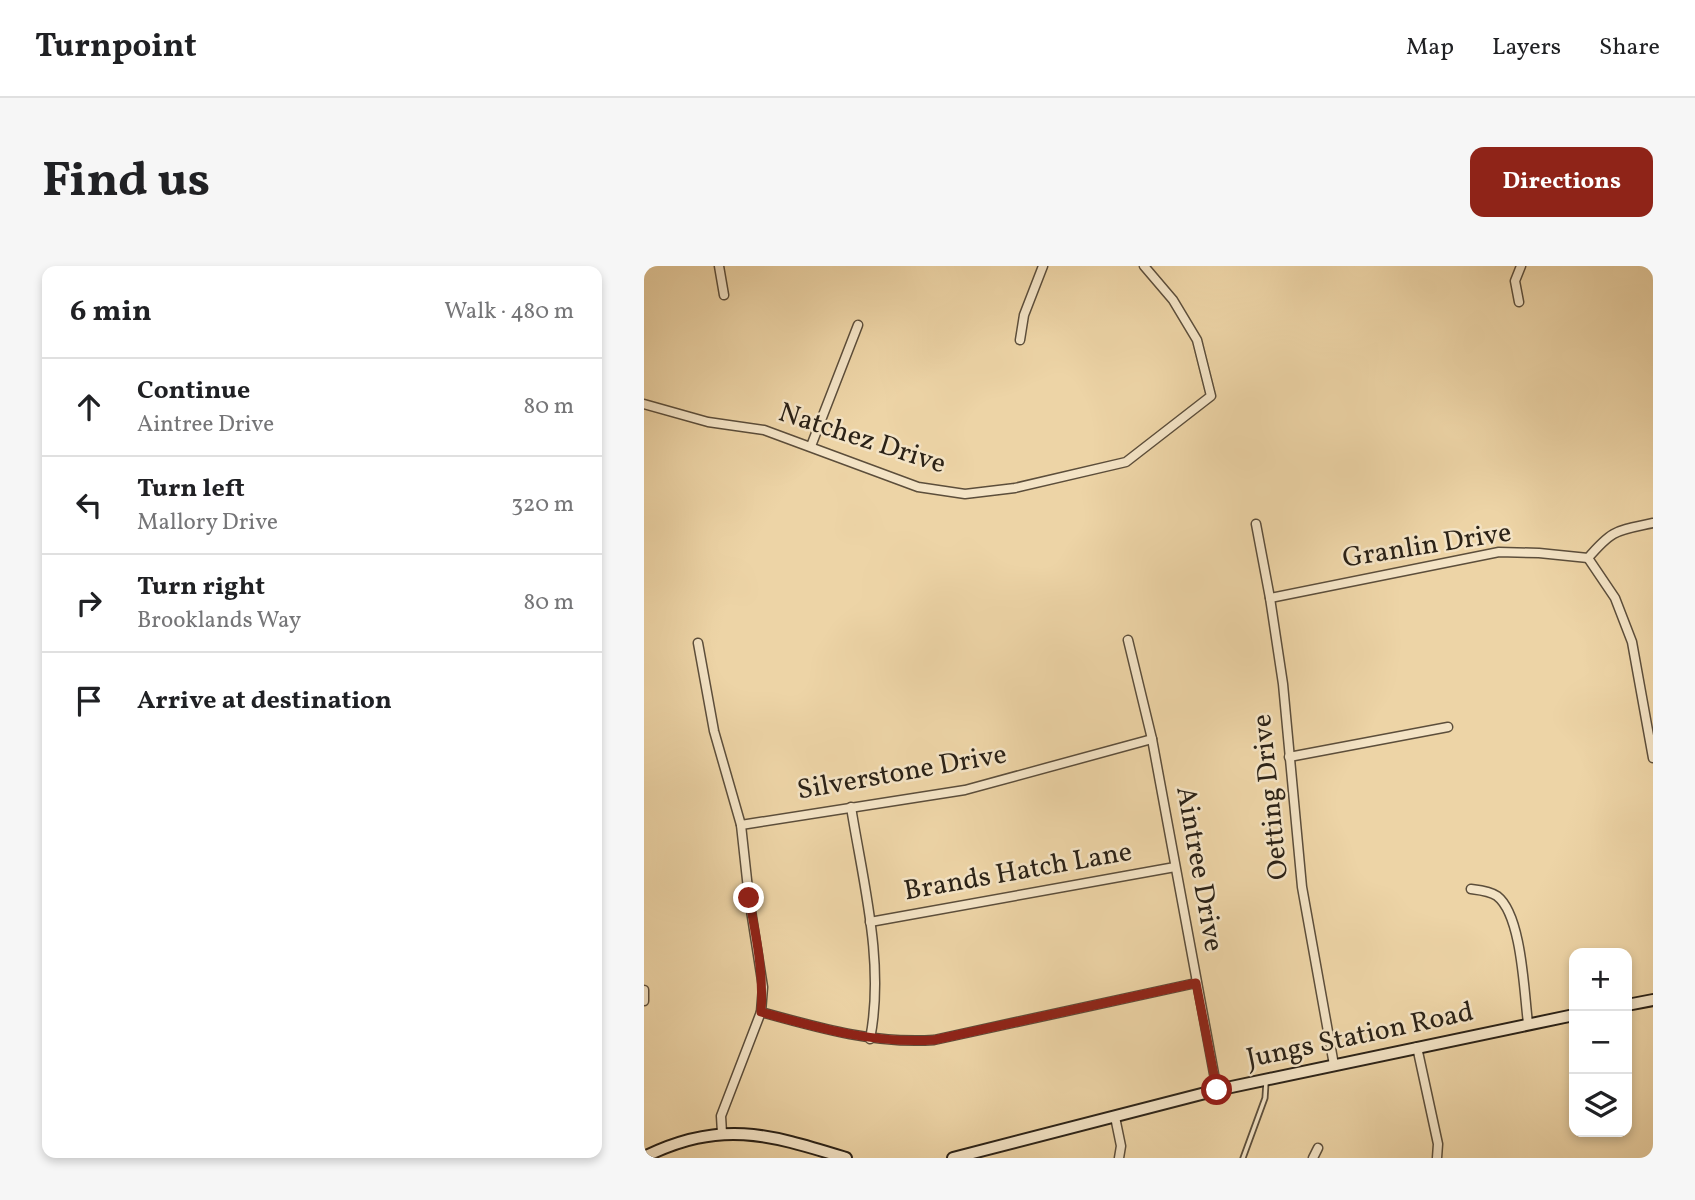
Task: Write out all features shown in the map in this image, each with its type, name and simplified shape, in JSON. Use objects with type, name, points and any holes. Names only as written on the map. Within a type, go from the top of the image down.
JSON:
[{"type":"main road","points":[[1632,1004],[1653,1000]]},
{"type":"main road","name":"Jungs Station Road","points":[[953,1158],[1217,1090],[1569,1016]]},
{"type":"main road","points":[[644,1157],[689,1138],[722,1133],[749,1133],[846,1158]]},
{"type":"street","points":[[719,266],[724,295]]},
{"type":"street","points":[[1020,340],[1024,315],[1043,266]]},
{"type":"street","name":"Natchez Drive","points":[[644,404],[708,422],[764,430],[918,487],[965,494],[1015,488],[1126,462],[1211,396],[1197,340],[1173,300],[1144,266]]},
{"type":"street","points":[[1519,302],[1515,281],[1521,266]]},
{"type":"street","points":[[811,446],[858,325]]},
{"type":"street","points":[[1653,523],[1615,531],[1588,558],[1615,598],[1632,642],[1653,758]]},
{"type":"street","name":"Oetting Drive","points":[[1256,524],[1283,684],[1302,887],[1334,1065]]},
{"type":"street","name":"Granlin Drive","points":[[1270,598],[1499,552],[1588,558]]},
{"type":"street","name":"Aintree Drive","points":[[1128,640],[1152,739],[1217,1090]]},
{"type":"street","points":[[698,643],[714,731],[741,825],[763,988],[761,1012],[721,1116],[722,1133]]},
{"type":"street","points":[[1289,757],[1448,727]]},
{"type":"street","name":"Silverstone Drive","points":[[741,825],[965,790],[1152,739]]},
{"type":"street","points":[[851,807],[870,922],[876,981],[875,1013],[870,1039]]},
{"type":"street","name":"Brands Hatch Lane","points":[[870,922],[1175,867]]},
{"type":"street","points":[[1471,889],[1494,893],[1513,920],[1528,1023]]},
{"type":"street","points":[[761,1012],[870,1039],[903,1042],[934,1040],[1196,983]]},
{"type":"street","points":[[644,990],[644,1001]]},
{"type":"street","points":[[1417,1048],[1438,1144],[1437,1158]]},
{"type":"street","points":[[1115,1117],[1121,1146],[1120,1158]]},
{"type":"street","points":[[1313,1158],[1318,1147]]},
{"type":"lane","points":[[1243,1158],[1265,1098],[1266,1080]]},
{"type":"route","points":[[749,898],[761,964],[761,1012],[870,1039],[903,1042],[934,1040],[1196,983],[1217,1090]]}]
